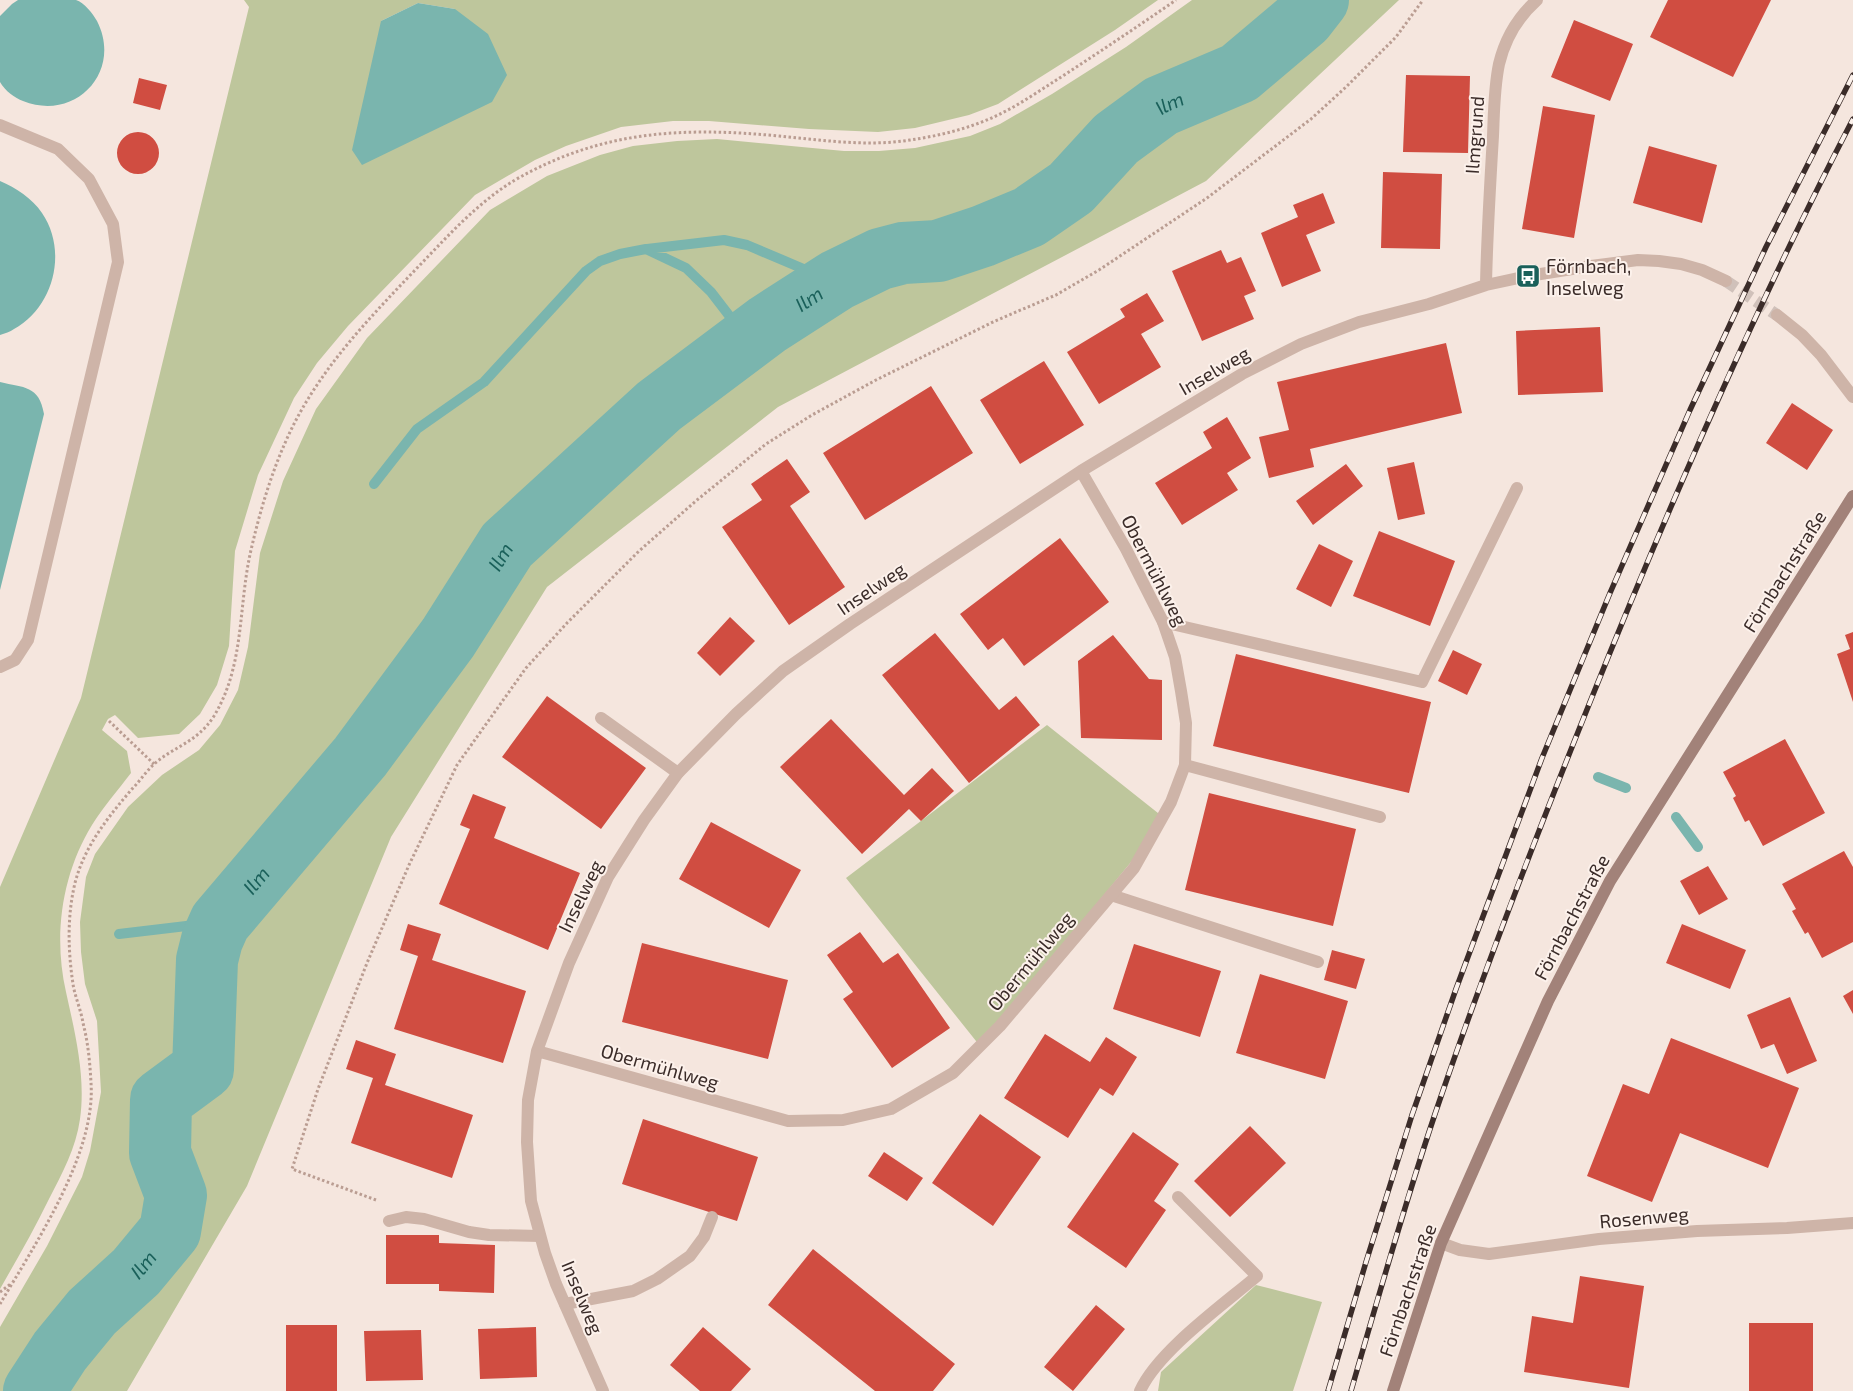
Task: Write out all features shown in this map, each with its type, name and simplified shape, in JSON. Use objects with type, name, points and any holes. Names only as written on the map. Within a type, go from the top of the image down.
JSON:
[{"type":"street","name":"Ilmgrund","points":[[1486,285],[1496,85],[1499,64],[1511,32],[1527,9],[1537,0]]},
{"type":"street","points":[[0,125],[58,149],[89,179],[113,224],[118,262],[28,640],[15,660],[0,666]]},
{"type":"street","name":"Inselweg","points":[[603,1391],[565,1304],[540,1236],[531,1201],[527,1142],[528,1100],[538,1051],[569,963],[608,877],[644,820],[678,773],[736,714],[783,671],[850,624],[1081,471],[1242,374],[1300,344],[1359,322],[1429,304],[1486,285],[1528,276],[1638,260],[1681,264],[1702,270],[1726,281]]},
{"type":"street","points":[[1778,316],[1802,334],[1821,355],[1853,397]]},
{"type":"street","name":"Obermühlweg","points":[[538,1051],[788,1121],[843,1120],[891,1110],[953,1073],[1000,1026],[1134,868],[1171,802],[1186,765],[1186,723],[1181,691],[1175,657],[1163,622],[1126,549],[1081,471]]},
{"type":"street","points":[[1163,622],[1422,682],[1517,488]]},
{"type":"street","name":"Förnbachstraße","points":[[1393,1391],[1441,1243],[1548,1001],[1610,881],[1853,496]]},
{"type":"street","points":[[601,718],[678,773]]},
{"type":"street","points":[[1186,765],[1380,817]]},
{"type":"street","points":[[1111,895],[1318,962]]},
{"type":"street","points":[[1140,1391],[1160,1362],[1178,1344],[1257,1276],[1178,1197]]},
{"type":"street","points":[[389,1221],[406,1217],[424,1219],[479,1233],[540,1236]]},
{"type":"street","points":[[565,1304],[633,1291],[657,1279],[690,1256],[704,1237],[712,1218]]},
{"type":"street","name":"Rosenweg","points":[[1441,1243],[1460,1250],[1489,1254],[1599,1239],[1697,1231],[1787,1228],[1853,1223]]},
{"type":"path","points":[[0,1304],[73,1172],[88,1121],[92,1089],[84,1023],[73,988],[70,955],[69,923],[77,876],[87,851],[100,830],[122,802],[154,764],[194,739],[212,720],[229,687],[239,646],[242,603],[250,553],[271,480],[306,403],[326,372],[354,335],[483,201],[540,166],[596,146],[645,135],[675,132],[729,132],[841,142],[877,143],[909,140],[965,127],[996,116],[1038,92],[1121,39],[1176,0]]},
{"type":"path","points":[[389,1221],[379,1201],[292,1169],[318,1089],[367,963],[409,865],[457,765],[526,668],[567,623],[639,551],[697,500],[766,444],[812,415],[876,380],[995,321],[1056,295],[1154,235],[1207,198],[1311,119],[1383,50],[1415,14],[1423,0]]},
{"type":"path","points":[[109,721],[154,764]]},
{"type":"path","points":[[0,1292],[13,1283]]},
{"type":"green space","points":[[244,0],[1158,0],[1115,30],[998,104],[969,115],[915,128],[878,132],[709,121],[673,121],[621,127],[566,146],[535,160],[475,195],[348,326],[317,363],[294,398],[258,475],[235,551],[229,646],[217,685],[200,714],[179,734],[138,738],[115,715],[108,719],[102,730],[127,751],[131,773],[92,825],[82,844],[73,864],[63,906],[60,949],[62,970],[81,1071],[82,1087],[78,1130],[59,1180],[0,1289],[0,887],[81,698],[249,7]],"holes":[[[418,3],[455,9],[381,21]]]},
{"type":"green space","points":[[1192,0],[1399,0],[1206,181],[778,407],[547,587],[391,837],[247,1186],[127,1391],[0,1391],[0,1327],[47,1246],[82,1177],[90,1151],[101,1092],[97,1021],[85,984],[81,952],[80,922],[86,877],[95,854],[128,807],[162,775],[199,750],[220,725],[238,690],[248,647],[260,553],[283,481],[316,409],[367,338],[490,210],[547,176],[600,155],[633,146],[677,141],[717,139],[844,151],[879,151],[915,148],[970,136],[1000,124],[1052,94],[1126,47]]},
{"type":"green space","points":[[1047,725],[1163,817],[1154,834],[980,1046],[846,878]]},
{"type":"green space","points":[[1256,1285],[1322,1302],[1293,1391],[1158,1391],[1161,1372]]},
{"type":"water","points":[[18,0],[76,0],[91,12],[97,21],[103,40],[104,58],[99,74],[89,88],[76,98],[60,105],[42,106],[17,98],[7,91],[0,82],[0,16]]},
{"type":"water","points":[[418,3],[455,9],[488,34],[507,75],[492,102],[362,165],[352,150],[381,21]]},
{"type":"water","points":[[0,181],[23,194],[42,213],[50,228],[54,244],[55,261],[53,277],[39,307],[28,319],[12,330],[0,335]]},
{"type":"water","points":[[0,382],[29,389],[38,398],[44,414],[0,590]]},
{"type":"building","points":[[1668,0],[1771,0],[1733,77],[1650,37]]},
{"type":"building","points":[[1574,20],[1633,44],[1610,101],[1551,77]]},
{"type":"building","points":[[1406,75],[1470,76],[1468,153],[1403,152]]},
{"type":"building","points":[[139,78],[167,85],[160,110],[133,103]]},
{"type":"building","points":[[1543,106],[1595,115],[1574,238],[1522,229]]},
{"type":"building","points":[[138,132],[153,138],[159,153],[153,168],[138,174],[123,168],[117,153],[123,138]]},
{"type":"building","points":[[1649,146],[1717,165],[1702,223],[1633,203]]},
{"type":"building","points":[[1383,172],[1442,174],[1440,249],[1381,248]]},
{"type":"building","points":[[1323,193],[1335,223],[1306,235],[1321,271],[1282,287],[1261,233],[1298,217],[1293,205]]},
{"type":"building","points":[[1221,250],[1227,263],[1241,257],[1256,291],[1244,296],[1254,319],[1202,341],[1172,271]]},
{"type":"building","points":[[1147,293],[1164,321],[1141,334],[1161,367],[1099,404],[1067,352],[1125,317],[1120,309]]},
{"type":"building","points":[[1600,327],[1603,392],[1518,395],[1516,331]]},
{"type":"building","points":[[1446,343],[1462,413],[1310,449],[1314,467],[1269,478],[1259,437],[1289,430],[1277,382]]},
{"type":"building","points":[[1044,361],[1084,425],[1020,464],[980,400]]},
{"type":"building","points":[[931,386],[973,453],[865,520],[823,453]]},
{"type":"building","points":[[1792,403],[1833,430],[1807,470],[1766,443]]},
{"type":"building","points":[[1227,417],[1251,458],[1227,473],[1238,490],[1182,525],[1155,483],[1212,448],[1203,432]]},
{"type":"building","points":[[787,459],[810,492],[790,506],[845,587],[789,625],[722,527],[762,500],[751,484]]},
{"type":"building","points":[[1414,462],[1425,514],[1398,520],[1387,468]]},
{"type":"building","points":[[1346,464],[1363,486],[1313,525],[1296,501]]},
{"type":"building","points":[[1379,531],[1455,561],[1430,626],[1353,596]]},
{"type":"building","points":[[1060,538],[1109,602],[1024,666],[1003,638],[988,650],[960,614]]},
{"type":"building","points":[[1319,544],[1353,561],[1331,607],[1296,589]]},
{"type":"building","points":[[730,617],[755,641],[720,676],[697,653]]},
{"type":"building","points":[[1853,632],[1853,702],[1837,654],[1850,649],[1845,635]]},
{"type":"building","points":[[935,633],[999,710],[1016,696],[1040,725],[969,783],[882,675]]},
{"type":"building","points":[[1113,635],[1149,679],[1162,680],[1162,740],[1081,738],[1078,661]]},
{"type":"building","points":[[1453,650],[1482,664],[1467,695],[1438,681]]},
{"type":"building","points":[[1236,654],[1431,702],[1409,793],[1213,746]]},
{"type":"building","points":[[547,696],[646,768],[601,829],[502,757]]},
{"type":"building","points":[[831,719],[904,795],[932,768],[954,791],[921,821],[909,809],[862,854],[780,767]]},
{"type":"building","points":[[1785,739],[1825,813],[1763,846],[1749,820],[1745,822],[1733,798],[1736,796],[1723,772]]},
{"type":"building","points":[[1209,793],[1356,829],[1333,926],[1185,890]]},
{"type":"building","points":[[473,794],[506,807],[494,838],[580,873],[548,950],[439,904],[470,829],[460,825]]},
{"type":"building","points":[[711,822],[801,870],[769,928],[679,879]]},
{"type":"building","points":[[1844,851],[1853,867],[1853,942],[1822,958],[1808,932],[1805,934],[1792,911],[1796,909],[1782,884]]},
{"type":"building","points":[[1708,866],[1728,899],[1699,915],[1680,881]]},
{"type":"building","points":[[408,924],[441,934],[432,960],[526,991],[503,1063],[394,1029],[418,956],[400,950]]},
{"type":"building","points":[[1682,924],[1746,950],[1730,989],[1666,963]]},
{"type":"building","points":[[860,932],[883,963],[898,953],[950,1028],[892,1068],[843,999],[853,992],[827,955]]},
{"type":"building","points":[[642,943],[788,980],[768,1059],[622,1022]]},
{"type":"building","points":[[1134,944],[1221,971],[1200,1037],[1113,1009]]},
{"type":"building","points":[[1332,950],[1365,959],[1356,989],[1324,980]]},
{"type":"building","points":[[1260,974],[1348,1001],[1325,1079],[1236,1053]]},
{"type":"building","points":[[1853,990],[1853,1014],[1843,996]]},
{"type":"building","points":[[1790,997],[1817,1061],[1787,1074],[1774,1044],[1761,1049],[1747,1015]]},
{"type":"building","points":[[1045,1034],[1090,1062],[1106,1037],[1137,1057],[1113,1096],[1100,1088],[1068,1138],[1004,1098]]},
{"type":"building","points":[[1671,1038],[1799,1088],[1768,1168],[1680,1133],[1652,1202],[1587,1176],[1623,1084],[1649,1094]]},
{"type":"building","points":[[356,1040],[396,1054],[385,1085],[473,1115],[452,1178],[351,1143],[373,1078],[346,1069]]},
{"type":"building","points":[[980,1114],[1041,1157],[993,1226],[932,1183]]},
{"type":"building","points":[[643,1119],[758,1157],[737,1221],[622,1184]]},
{"type":"building","points":[[1250,1126],[1286,1163],[1230,1217],[1194,1181]]},
{"type":"building","points":[[1133,1132],[1179,1164],[1154,1201],[1166,1210],[1126,1268],[1067,1227]]},
{"type":"building","points":[[884,1152],[923,1178],[907,1201],[868,1176]]},
{"type":"building","points":[[386,1235],[439,1235],[439,1243],[495,1245],[494,1293],[439,1291],[439,1284],[386,1284]]},
{"type":"building","points":[[813,1249],[955,1364],[933,1391],[875,1391],[768,1305]]},
{"type":"building","points":[[1580,1276],[1644,1286],[1629,1388],[1524,1372],[1532,1316],[1573,1323]]},
{"type":"building","points":[[1096,1305],[1125,1329],[1073,1391],[1044,1367]]},
{"type":"building","points":[[1749,1323],[1813,1323],[1813,1391],[1749,1391]]},
{"type":"building","points":[[286,1325],[337,1325],[337,1391],[286,1391]]},
{"type":"building","points":[[536,1327],[537,1377],[480,1379],[478,1329]]},
{"type":"building","points":[[703,1327],[751,1369],[731,1391],[700,1391],[670,1365]]},
{"type":"building","points":[[421,1330],[423,1380],[366,1381],[364,1331]]},
{"type":"waterway","name":"Ilm","points":[[34,1391],[60,1351],[92,1312],[136,1272],[170,1231],[176,1195],[160,1153],[161,1100],[203,1069],[207,960],[212,940],[220,922],[360,757],[448,638],[507,545],[659,406],[767,325],[837,280],[880,259],[903,253],[938,251],[983,236],[1029,217],[1071,188],[1116,139],[1161,106],[1239,73],[1304,18],[1318,0]]},
{"type":"waterway","points":[[647,249],[724,240],[747,245],[806,270],[837,280]]},
{"type":"waterway","points":[[374,484],[417,429],[484,382],[586,271],[600,261],[620,254],[646,249],[686,268],[711,292],[731,318],[748,325],[767,325]]},
{"type":"waterway","points":[[1598,777],[1626,788]]},
{"type":"waterway","points":[[1676,817],[1698,847]]},
{"type":"waterway","points":[[119,934],[220,922]]},
{"type":"tunnel","points":[[1726,281],[1777,315]]},
{"type":"railway","points":[[1328,1391],[1412,1115],[1456,989],[1542,758],[1610,593],[1690,410],[1766,247],[1853,75]]},
{"type":"railway","points":[[1351,1391],[1435,1114],[1490,959],[1549,805],[1651,554],[1714,408],[1782,262],[1853,119]]},
{"type":"place","name":"Förnbach, Inselweg","points":[[1528,276]]}]
